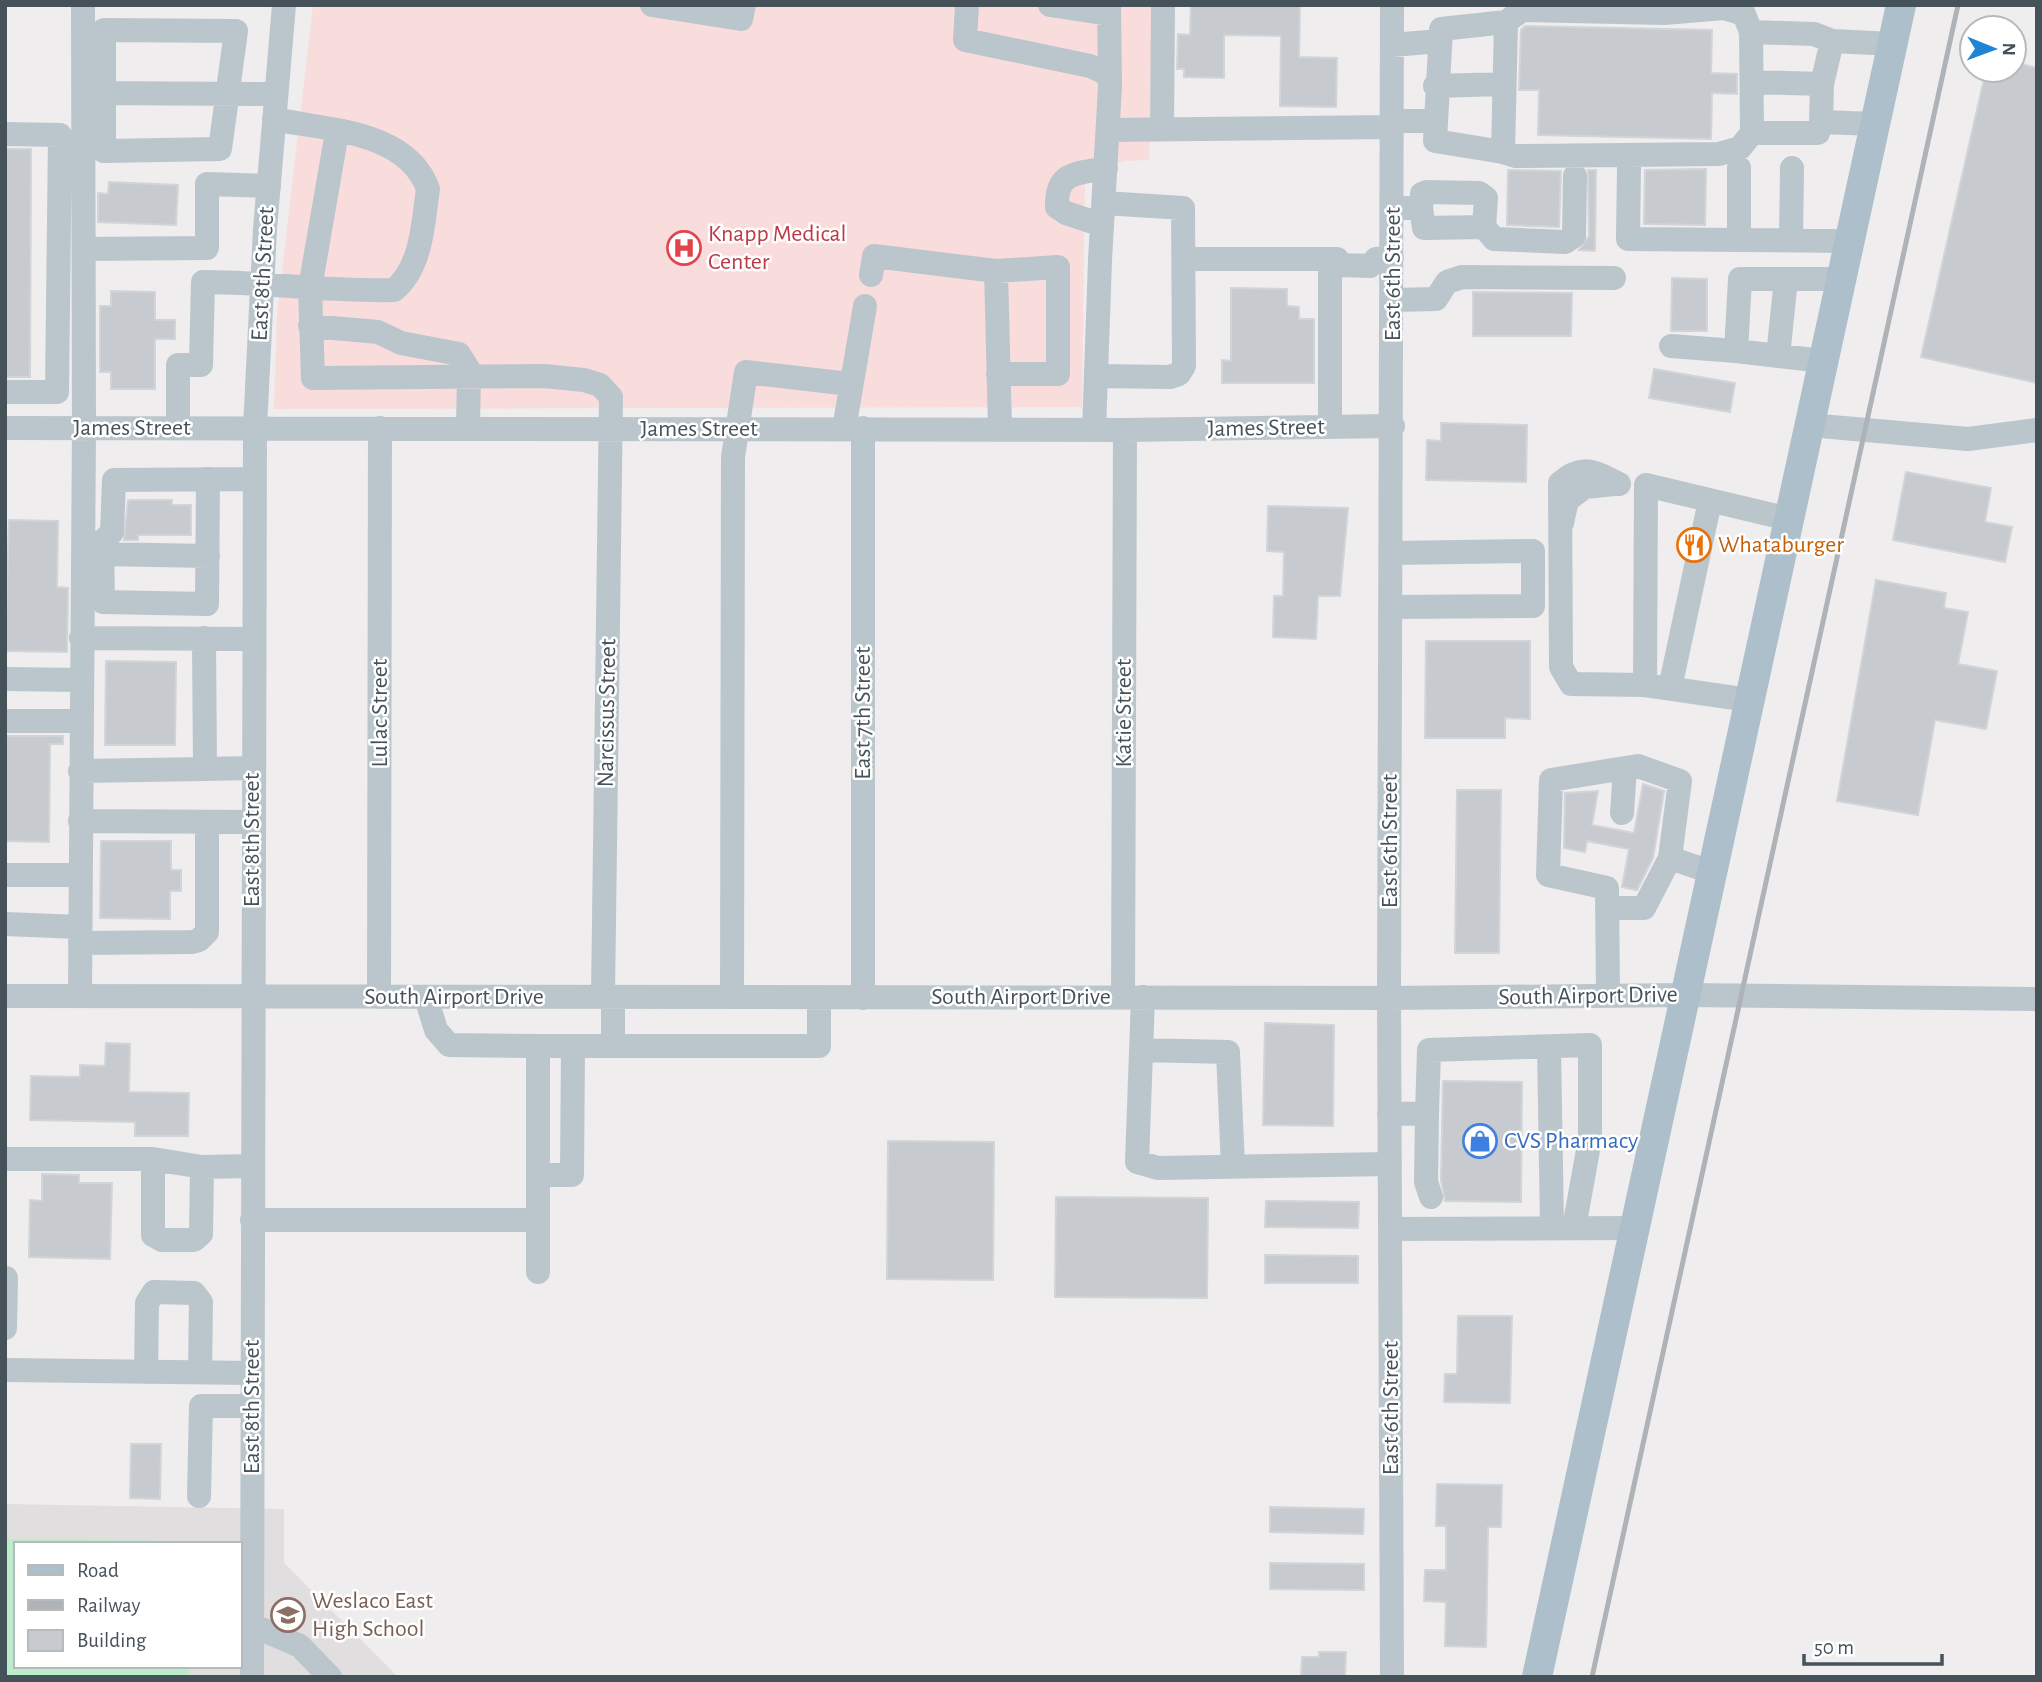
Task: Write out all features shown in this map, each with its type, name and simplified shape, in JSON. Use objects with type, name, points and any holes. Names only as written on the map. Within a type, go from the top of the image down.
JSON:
[{"type":"main road","points":[[1537,1677],[1902,5]]},
{"type":"street","points":[[83,5],[94,93],[104,151],[220,149],[236,31],[104,30],[94,93],[84,255],[84,428],[103,602],[208,604],[208,480]]},
{"type":"street","name":"East 8th Street","points":[[252,1677],[254,479],[262,282],[284,5]]},
{"type":"street","points":[[652,5],[741,19],[744,5]]},
{"type":"street","points":[[967,5],[963,36],[970,42],[1090,66],[1104,72],[1109,79]]},
{"type":"street","points":[[1050,5],[1109,10],[1108,131],[1094,430]]},
{"type":"street","points":[[1162,129],[1163,5]]},
{"type":"street","name":"East 6th Street","points":[[1392,5],[1392,208],[1384,259],[1393,300],[1389,998],[1392,1677]]},
{"type":"street","points":[[1724,8],[1744,14],[1751,32],[1752,133],[1740,148],[1719,154],[1516,156],[1435,141],[1435,86],[1441,29],[1506,22],[1522,10],[1664,13],[1724,8]]},
{"type":"street","points":[[1503,152],[1506,22]]},
{"type":"street","points":[[1751,32],[1814,34],[1832,41],[1893,44]]},
{"type":"street","points":[[1392,45],[1440,41]]},
{"type":"street","points":[[1752,133],[1818,133],[1822,84],[1832,41]]},
{"type":"street","points":[[1753,82],[1822,84]]},
{"type":"street","points":[[1435,86],[1504,84]]},
{"type":"street","points":[[94,93],[276,94]]},
{"type":"street","points":[[178,428],[178,365],[201,365],[203,282],[262,282],[310,288],[394,290],[404,282],[419,248],[428,189],[410,162],[383,142],[274,119]]},
{"type":"street","points":[[1108,131],[1435,121]]},
{"type":"street","points":[[1821,122],[1875,124]]},
{"type":"street","points":[[337,132],[310,288],[310,326],[378,332],[401,342],[459,354],[464,359],[468,377],[468,429]]},
{"type":"street","points":[[5,134],[60,135],[57,391],[5,392]]},
{"type":"street","points":[[1098,376],[1179,374],[1184,366],[1184,208],[1103,214],[1066,213],[1057,207],[1058,186],[1063,180],[1106,168]]},
{"type":"street","points":[[1629,168],[1629,239],[1849,241]]},
{"type":"street","points":[[1739,168],[1739,240]]},
{"type":"street","points":[[1791,240],[1792,168]]},
{"type":"street","points":[[1484,227],[1424,228],[1422,194],[1479,193],[1486,198],[1484,227],[1494,239],[1570,241],[1574,236],[1575,176]]},
{"type":"street","points":[[59,261],[84,255],[207,248],[207,184],[269,186]]},
{"type":"street","points":[[1392,208],[1421,208]]},
{"type":"street","points":[[1330,427],[1333,259],[1341,251],[1351,251],[1371,252],[1384,259]]},
{"type":"street","points":[[871,275],[874,256],[996,271],[1058,267],[1058,374],[998,373]]},
{"type":"street","points":[[1185,259],[1333,259]]},
{"type":"street","points":[[996,271],[1000,429]]},
{"type":"street","points":[[1393,300],[1436,299],[1447,282],[1462,277],[1614,278]]},
{"type":"street","points":[[1736,351],[1740,279],[1841,279]]},
{"type":"street","points":[[1777,356],[1786,279]]},
{"type":"street","name":"East 7th Street","points":[[863,998],[850,384],[865,306]]},
{"type":"street","name":"Narcissus Street","points":[[310,326],[313,378],[544,376],[584,380],[600,385],[611,397],[608,997],[613,1046]]},
{"type":"street","points":[[1671,346],[1823,361]]},
{"type":"street","points":[[732,997],[733,457],[746,372],[850,384]]},
{"type":"street","points":[[1809,425],[1968,439],[2037,430]]},
{"type":"street","name":"James Street","points":[[5,428],[1125,430],[1393,426]]},
{"type":"street","name":"Lulac Street","points":[[379,997],[380,428]]},
{"type":"street","name":"Katie Street","points":[[1125,430],[1133,997],[1141,1050],[1137,1162],[1158,1168],[1233,1167]]},
{"type":"street","points":[[80,996],[81,638],[96,546],[112,533],[114,480],[254,479]]},
{"type":"street","points":[[1749,700],[1645,685],[1571,684],[1561,667],[1560,531],[1567,500],[1585,486],[1619,484],[1646,485],[1788,519]]},
{"type":"street","points":[[1645,685],[1646,485]]},
{"type":"street","points":[[1670,688],[1710,501]]},
{"type":"street","points":[[96,546],[208,556]]},
{"type":"street","points":[[1392,553],[1534,551],[1533,606],[1392,607]]},
{"type":"street","points":[[81,638],[253,639]]},
{"type":"street","points":[[204,638],[205,769]]},
{"type":"street","points":[[5,679],[80,680]]},
{"type":"street","points":[[5,721],[80,721]]},
{"type":"street","points":[[1607,908],[1644,908],[1670,858],[1680,781],[1638,766],[1551,780],[1548,875],[1607,888],[1607,908],[1608,995]]},
{"type":"street","points":[[80,771],[252,768]]},
{"type":"street","points":[[1622,813],[1625,768]]},
{"type":"street","points":[[80,821],[253,822]]},
{"type":"street","points":[[5,924],[80,935],[192,942],[203,937],[207,932],[207,822]]},
{"type":"street","points":[[1670,858],[1711,872]]},
{"type":"street","points":[[5,875],[80,875]]},
{"type":"street","name":"South Airport Drive","points":[[5,996],[1389,998],[1684,995],[2037,999]]},
{"type":"street","points":[[426,997],[436,1030],[449,1045],[538,1046],[819,1046],[818,998]]},
{"type":"street","points":[[1470,1228],[1437,1202],[1426,1182],[1429,1050],[1590,1045],[1590,1139],[1563,1228]]},
{"type":"street","points":[[538,1046],[538,1272]]},
{"type":"street","points":[[538,1175],[572,1175],[573,1046]]},
{"type":"street","points":[[1549,1047],[1563,1228]]},
{"type":"street","points":[[1141,1050],[1228,1052],[1233,1167],[1390,1164]]},
{"type":"street","points":[[1390,1114],[1427,1113]]},
{"type":"street","points":[[5,1159],[153,1159],[202,1167],[252,1166]]},
{"type":"street","points":[[153,1159],[153,1235],[162,1240],[194,1240],[201,1234],[202,1167]]},
{"type":"street","points":[[252,1220],[538,1220]]},
{"type":"street","points":[[1390,1229],[1633,1228]]},
{"type":"street","points":[[5,1328],[6,1278]]},
{"type":"street","points":[[146,1372],[147,1303],[154,1292],[194,1293],[201,1302],[200,1372]]},
{"type":"street","points":[[5,1370],[252,1373]]},
{"type":"street","points":[[199,1496],[201,1406],[252,1406]]},
{"type":"street","points":[[252,1625],[300,1646],[330,1677]]},
{"type":"shaded area","name":"Knapp Medical Center","points":[[313,5],[1152,5],[1149,160],[1123,161],[1085,182],[1082,407],[274,409],[277,314]]},
{"type":"shaded area","name":"Weslaco East High School","points":[[5,1504],[284,1509],[284,1563],[398,1677],[5,1677]]},
{"type":"green space","points":[[5,1539],[190,1541],[14,1542],[14,1668],[189,1668],[189,1677],[5,1677]]},
{"type":"building","points":[[1191,5],[1300,5],[1299,57],[1337,58],[1336,107],[1280,106],[1281,36],[1224,35],[1224,78],[1184,77],[1184,69],[1177,69],[1178,34],[1190,35]]},
{"type":"building","points":[[1525,26],[1712,30],[1711,73],[1737,74],[1737,94],[1712,93],[1711,139],[1538,135],[1539,90],[1519,90],[1521,30]]},
{"type":"building","points":[[2028,66],[2037,68],[2037,383],[1921,357],[1983,84],[2028,84]]},
{"type":"building","points":[[5,149],[31,149],[30,377],[5,377]]},
{"type":"building","points":[[1706,169],[1705,225],[1644,224],[1645,170]]},
{"type":"building","points":[[1508,170],[1561,171],[1559,227],[1507,225]]},
{"type":"building","points":[[1588,170],[1596,170],[1595,251],[1579,250],[1589,236]]},
{"type":"building","points":[[109,182],[178,185],[176,225],[98,222],[98,193],[108,194]]},
{"type":"building","points":[[1672,278],[1707,279],[1707,331],[1671,331]]},
{"type":"building","points":[[1231,288],[1287,289],[1287,306],[1299,307],[1299,319],[1314,319],[1314,383],[1222,383],[1222,360],[1231,361]]},
{"type":"building","points":[[111,291],[155,292],[155,320],[175,320],[175,339],[155,339],[155,389],[111,389],[111,372],[100,372],[100,306],[111,306]]},
{"type":"building","points":[[1473,292],[1572,293],[1571,336],[1473,336]]},
{"type":"building","points":[[1654,369],[1735,383],[1730,412],[1649,398]]},
{"type":"building","points":[[1441,423],[1527,425],[1526,482],[1426,480],[1427,440],[1441,441]]},
{"type":"building","points":[[1906,472],[1991,488],[1985,522],[2012,527],[2005,562],[1893,540]]},
{"type":"building","points":[[128,500],[172,500],[172,505],[191,505],[191,535],[138,535],[138,540],[124,540]]},
{"type":"building","points":[[1268,506],[1348,508],[1340,596],[1318,596],[1316,639],[1273,637],[1274,596],[1283,596],[1284,552],[1267,551]]},
{"type":"building","points":[[9,520],[58,521],[57,587],[68,588],[67,652],[5,651]]},
{"type":"building","points":[[1876,580],[1946,593],[1944,608],[1968,612],[1958,664],[1997,671],[1986,729],[1935,720],[1918,815],[1837,801]]},
{"type":"building","points":[[1426,641],[1530,641],[1530,719],[1505,718],[1505,738],[1425,738]]},
{"type":"building","points":[[106,661],[176,662],[175,745],[105,745]]},
{"type":"building","points":[[5,736],[63,736],[63,744],[50,744],[49,842],[5,841]]},
{"type":"building","points":[[1643,784],[1664,791],[1653,858],[1637,890],[1622,887],[1629,849],[1587,841],[1585,852],[1564,848],[1565,793],[1598,791],[1592,825],[1634,833]]},
{"type":"building","points":[[1457,790],[1501,790],[1499,953],[1455,953]]},
{"type":"building","points":[[101,841],[171,841],[171,870],[181,870],[181,891],[170,891],[170,919],[100,918]]},
{"type":"building","points":[[1265,1023],[1334,1025],[1333,1126],[1263,1125]]},
{"type":"building","points":[[106,1043],[130,1044],[129,1092],[189,1093],[188,1136],[135,1136],[135,1122],[30,1120],[31,1076],[80,1077],[80,1065],[105,1066]]},
{"type":"building","name":"CVS Pharmacy","points":[[1443,1081],[1522,1082],[1521,1202],[1445,1201],[1441,1180]]},
{"type":"building","points":[[888,1141],[994,1142],[993,1280],[887,1279]]},
{"type":"building","points":[[42,1174],[79,1175],[79,1183],[112,1183],[110,1259],[29,1257],[30,1200],[42,1201]]},
{"type":"building","points":[[1056,1197],[1208,1198],[1207,1298],[1055,1297]]},
{"type":"building","points":[[1266,1201],[1359,1202],[1358,1228],[1265,1227]]},
{"type":"building","points":[[1265,1255],[1358,1256],[1358,1283],[1265,1283]]},
{"type":"building","points":[[1458,1316],[1512,1316],[1510,1403],[1444,1402],[1445,1374],[1457,1374]]},
{"type":"building","points":[[131,1444],[161,1444],[160,1499],[130,1498]]},
{"type":"building","points":[[1437,1484],[1502,1485],[1501,1527],[1488,1527],[1486,1647],[1445,1646],[1446,1602],[1424,1601],[1425,1570],[1446,1570],[1446,1526],[1436,1526]]},
{"type":"building","points":[[1270,1507],[1364,1509],[1363,1534],[1270,1532]]},
{"type":"building","points":[[1270,1563],[1364,1564],[1364,1590],[1270,1589]]},
{"type":"building","points":[[1319,1652],[1346,1652],[1345,1677],[1301,1677],[1302,1657],[1319,1657]]},
{"type":"railway","points":[[1592,1677],[1958,5]]},
{"type":"place","name":"Knapp Medical Center","points":[[684,248]]},
{"type":"place","name":"Whataburger","points":[[1694,545]]},
{"type":"place","name":"CVS Pharmacy","points":[[1480,1141]]},
{"type":"place","name":"Weslaco East High School","points":[[288,1615]]}]
